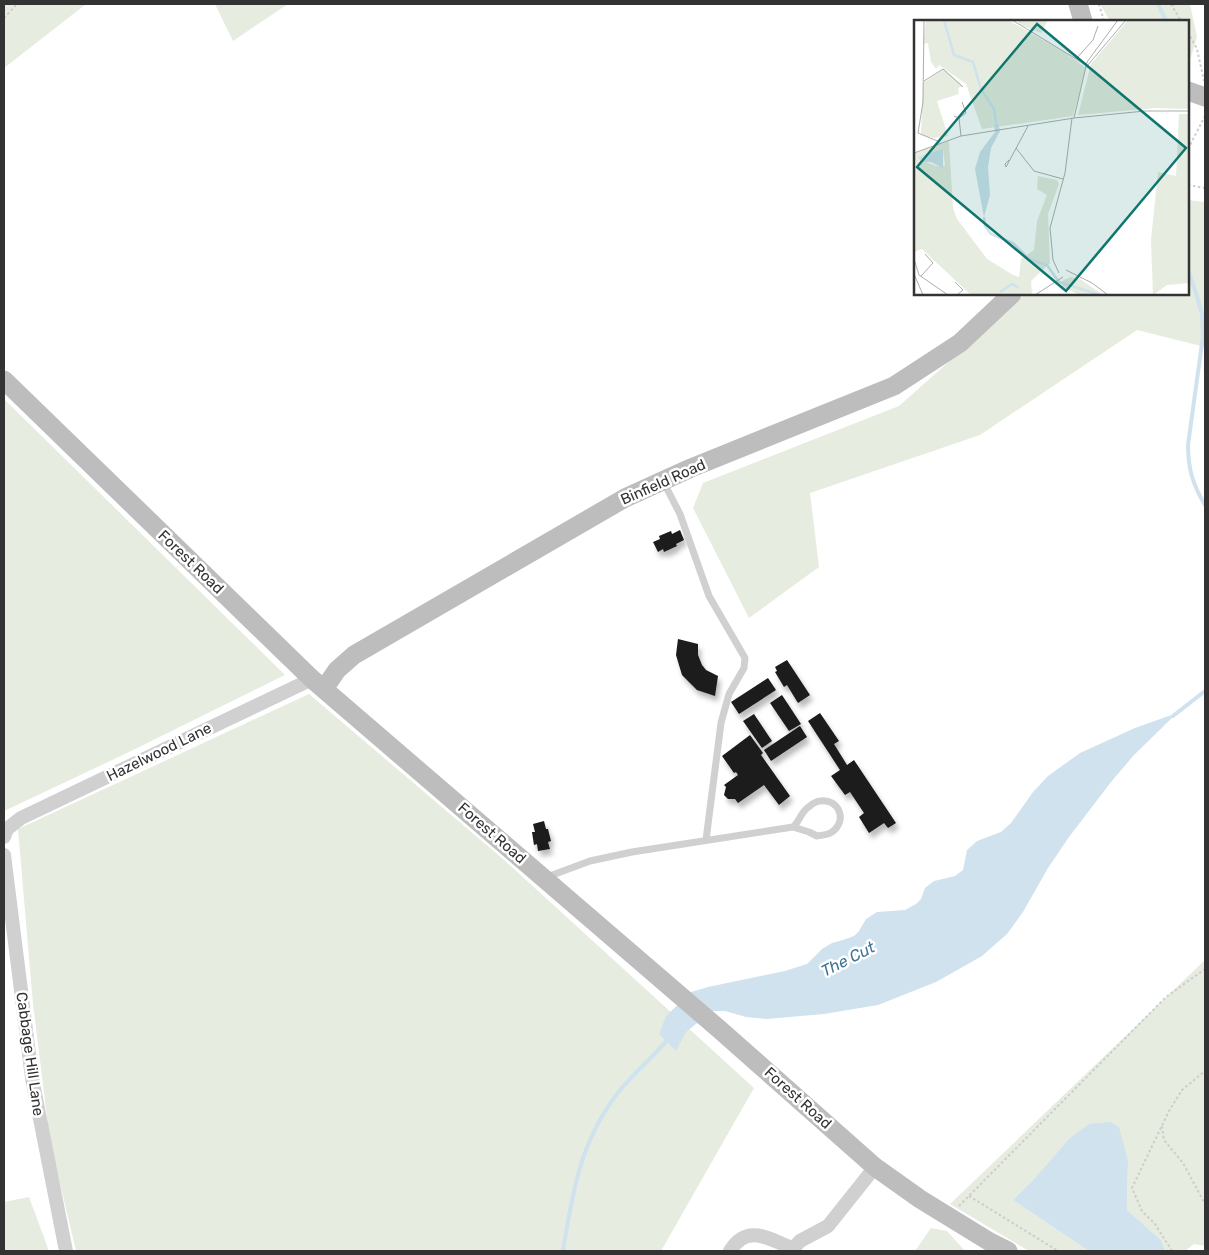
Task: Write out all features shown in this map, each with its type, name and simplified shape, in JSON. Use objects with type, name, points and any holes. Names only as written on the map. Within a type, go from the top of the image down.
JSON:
[{"type":"main road","name":"Binfield Road","points":[[318,684],[354,655],[625,498],[894,386],[960,342],[1011,295]]},
{"type":"main road","name":"Forest Road","points":[[4,380],[318,684],[713,1024],[875,1167],[989,1246],[1008,1251]]},
{"type":"street","name":"Hazelwood Lane","points":[[5,832],[21,818],[318,684]]},
{"type":"street","name":"Cabbage Hill Lane","points":[[4,855],[8,917],[32,1078],[66,1251]]},
{"type":"street","points":[[730,1251],[736,1242],[751,1234],[792,1250],[800,1241],[828,1226],[875,1167]]},
{"type":"lane","points":[[663,481],[680,514],[709,596],[745,658],[744,668],[729,694],[721,723],[706,840]]},
{"type":"lane","points":[[544,878],[590,861],[706,840],[793,827],[817,836],[830,833],[838,827],[841,820],[837,807],[830,802],[820,801],[805,809],[798,823],[793,827]]},
{"type":"path","points":[[4,18],[18,4]]},
{"type":"path","points":[[1099,4],[1104,20]]},
{"type":"path","points":[[1179,4],[1172,5],[1181,20]]},
{"type":"path","points":[[1189,34],[1197,49],[1196,92]]},
{"type":"path","points":[[1189,147],[1205,116]]},
{"type":"path","points":[[1189,185],[1205,188]]},
{"type":"path","points":[[1058,1251],[969,1196],[1166,997],[1205,969]]},
{"type":"path","points":[[1172,1251],[1155,1224],[1142,1211],[1132,1188],[1182,1090],[1205,1072]]},
{"type":"path","points":[[1162,1126],[1164,1140],[1183,1163],[1205,1204]]},
{"type":"shaded area","points":[[4,4],[86,4],[4,68]]},
{"type":"shaded area","points":[[215,4],[288,4],[233,41]]},
{"type":"shaded area","points":[[1100,4],[1190,4],[1197,37],[1190,60],[1189,20],[1109,20]]},
{"type":"shaded area","points":[[1189,200],[1205,202],[1205,347],[1137,330],[980,435],[810,493],[819,567],[749,618],[693,508],[703,483],[899,406],[1024,295],[1189,295]]},
{"type":"shaded area","points":[[4,399],[285,675],[4,811]]},
{"type":"shaded area","points":[[309,694],[503,859],[754,1088],[661,1251],[76,1251],[50,1141],[33,1004],[18,829]]},
{"type":"shaded area","points":[[1205,960],[1205,1246],[1194,1244],[1185,1251],[1165,1251],[1161,1240],[1127,1210],[1128,1161],[1036,1177],[1013,1200],[1089,1251],[1029,1251],[950,1204]]},
{"type":"shaded area","points":[[29,1197],[49,1251],[4,1251],[4,1202]]},
{"type":"shaded area","points":[[931,1228],[947,1231],[965,1251],[915,1251]]},
{"type":"water","points":[[1177,713],[1134,755],[1111,782],[1069,837],[1048,868],[1023,912],[1007,934],[982,956],[936,982],[878,1005],[824,1014],[767,1019],[746,1017],[725,1011],[712,1011],[686,1032],[676,1051],[659,1034],[666,1016],[691,992],[785,971],[807,964],[822,949],[832,943],[854,936],[866,919],[877,912],[905,910],[916,904],[921,899],[925,888],[934,881],[955,876],[963,870],[967,850],[977,841],[1001,832],[1011,823],[1033,792],[1048,776],[1080,753],[1135,728]]},
{"type":"water","points":[[1111,1122],[1119,1127],[1128,1161],[1127,1210],[1161,1240],[1165,1251],[1089,1251],[1013,1200],[1069,1139],[1089,1124]]},
{"type":"building","points":[[680,530],[684,540],[676,544],[677,546],[664,552],[663,549],[658,552],[653,542],[660,539],[659,536],[671,531],[672,534]]},
{"type":"building","points":[[678,639],[698,644],[698,655],[702,665],[706,670],[718,676],[715,696],[697,690],[682,675],[676,655]]},
{"type":"building","points":[[787,660],[810,695],[798,703],[787,685],[784,687],[775,672],[777,671],[775,667]]},
{"type":"building","points":[[768,678],[776,690],[739,714],[731,702]]},
{"type":"building","points":[[782,695],[801,724],[789,731],[770,703]]},
{"type":"building","points":[[820,713],[839,741],[834,744],[847,765],[854,760],[896,823],[888,828],[884,823],[869,833],[859,817],[864,813],[850,792],[845,795],[831,776],[840,770],[808,721]]},
{"type":"building","points":[[754,714],[772,741],[762,748],[743,721]]},
{"type":"building","points":[[800,726],[807,737],[771,761],[764,750]]},
{"type":"building","points":[[750,735],[763,753],[761,755],[790,796],[779,805],[764,785],[738,803],[735,799],[728,799],[724,795],[726,787],[724,785],[738,775],[736,772],[734,773],[722,756]]},
{"type":"building","points":[[544,821],[551,841],[548,842],[550,849],[538,851],[537,844],[534,845],[532,832],[535,832],[533,824]]},
{"type":"waterway","name":"The Cut","points":[[1158,4],[1166,20]]},
{"type":"waterway","name":"The Cut","points":[[1189,273],[1202,314],[1203,336],[1188,454],[1192,476],[1197,491],[1205,505]]},
{"type":"waterway","name":"The Cut","points":[[1173,716],[1205,691]]},
{"type":"waterway","name":"The Cut","points":[[563,1251],[574,1189],[594,1131],[604,1112],[617,1094],[669,1038]]}]
